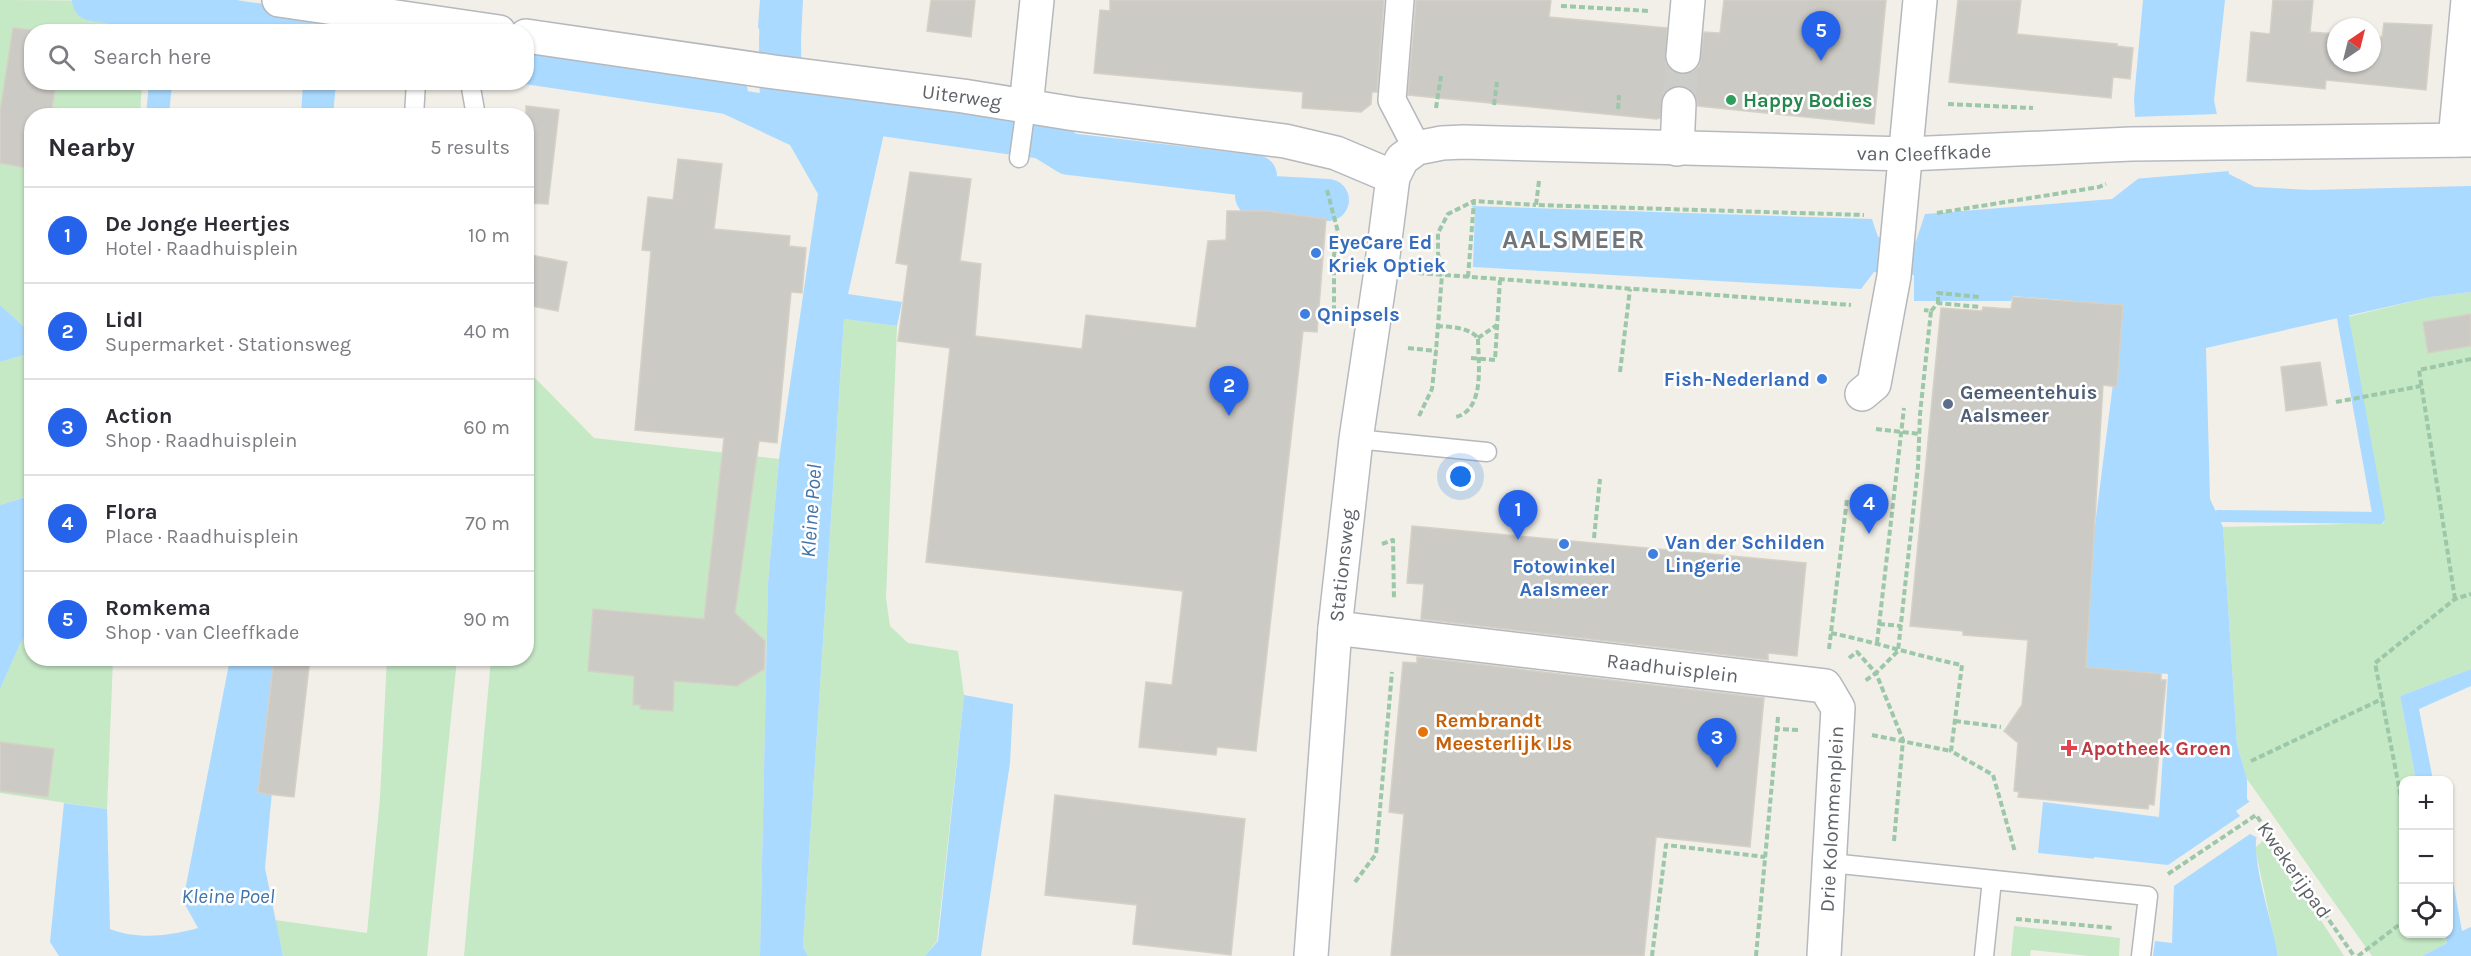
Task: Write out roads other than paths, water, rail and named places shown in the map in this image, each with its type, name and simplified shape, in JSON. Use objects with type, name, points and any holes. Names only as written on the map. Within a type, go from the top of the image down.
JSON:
[{"type":"street","points":[[279,0],[412,24]]},
{"type":"street","points":[[1026,107],[1037,0]]},
{"type":"street","points":[[1393,177],[1402,159],[1417,148],[1392,100],[1400,0]]},
{"type":"street","points":[[1862,394],[1874,384],[1894,279],[1920,0]]},
{"type":"street","points":[[2463,140],[2468,0]]},
{"type":"street","points":[[1683,56],[1688,7]]},
{"type":"street","name":"Uiterweg","points":[[534,37],[787,74],[1285,141],[1336,153],[1393,177]]},
{"type":"street","points":[[1677,149],[1679,104]]},
{"type":"street","name":"van Cleeffkade","points":[[1417,148],[1453,142],[1907,154],[2131,144],[2463,140]]},
{"type":"street","name":"Stationsweg","points":[[1311,956],[1335,628],[1356,438],[1393,177]]},
{"type":"street","name":"Raadhuisplein","points":[[1335,628],[1825,686]]},
{"type":"street","name":"Drie Kolommenplein","points":[[1824,956],[1838,708],[1825,686]]},
{"type":"lane","points":[[414,108],[416,90]]},
{"type":"lane","points":[[471,90],[475,108]]},
{"type":"lane","points":[[1019,158],[1026,107]]},
{"type":"lane","points":[[1356,438],[1487,452]]},
{"type":"lane","points":[[1831,863],[2148,896],[2141,956]]},
{"type":"lane","points":[[1984,956],[1992,880]]},
{"type":"water","points":[[760,0],[800,0],[797,54],[767,48],[758,27]]},
{"type":"water","points":[[2143,0],[2225,0],[2214,100],[2229,174],[2255,187],[2311,190],[2471,186],[2471,292],[2431,297],[2206,348],[2210,499],[2223,527],[2237,744],[2247,779],[2247,799],[2259,819],[2256,851],[2278,956],[2153,956],[2155,941],[2172,943],[2174,886],[2165,866],[2038,853],[2043,802],[2159,817],[2168,674],[2077,667],[2123,305],[2013,296],[2011,301],[1914,301],[1914,275],[1874,272],[1861,289],[1473,267],[1475,209],[1471,206],[1872,219],[1878,237],[1916,241],[1925,214],[2112,199],[2139,178],[2134,99]]},
{"type":"water","points":[[672,79],[841,106],[885,129],[848,294],[902,302],[897,326],[844,319],[803,947],[808,956],[760,956],[768,583],[779,459],[818,194],[790,145],[711,108],[667,102]]},
{"type":"water","points":[[148,90],[171,90],[170,108],[147,108]]},
{"type":"water","points":[[303,90],[335,90],[334,108],[301,108]]},
{"type":"water","points":[[0,305],[24,327],[24,355],[0,362]]},
{"type":"water","points":[[24,498],[24,638],[0,689],[0,505]]},
{"type":"water","name":"Kleine Poel","points":[[229,666],[283,666],[265,868],[283,956],[59,956],[50,942],[64,803],[107,809],[110,929],[131,935],[154,936],[198,928],[183,901]]},
{"type":"water","points":[[2471,669],[2471,686],[2419,709],[2432,776],[2415,776],[2400,696]]},
{"type":"water","points":[[964,695],[1013,704],[1010,763],[981,956],[925,956],[938,941]]},
{"type":"water","points":[[2453,881],[2462,931],[2471,927],[2471,956],[2422,956],[2447,943],[2446,938],[2453,938]]},
{"type":"waterway","points":[[93,0],[255,24]]},
{"type":"waterway","points":[[782,0],[781,114],[818,134]]},
{"type":"waterway","points":[[534,64],[727,93]]},
{"type":"waterway","points":[[792,102],[1043,138],[1069,154],[1256,176],[1256,196],[1328,200]]},
{"type":"waterway","points":[[2218,516],[2379,518],[2343,318]]},
{"type":"tunnel","points":[[1679,104],[1683,56]]},
{"type":"place","name":"Romkema","points":[[1821,61]]},
{"type":"place","name":"Happy Bodies","points":[[1731,100]]},
{"type":"place","name":"EyeCare Ed Kriek Optiek","points":[[1316,253]]},
{"type":"place","name":"Qnipsels","points":[[1305,314]]},
{"type":"place","name":"Fish-Nederland","points":[[1822,379]]},
{"type":"place","name":"Gemeentehuis Aalsmeer","points":[[1948,404]]},
{"type":"place","name":"Lidl","points":[[1229,416]]},
{"type":"place","name":"Flora","points":[[1869,534]]},
{"type":"place","name":"De Jonge Heertjes","points":[[1518,540]]},
{"type":"place","name":"Fotowinkel Aalsmeer","points":[[1564,544]]},
{"type":"place","name":"Van der Schilden Lingerie","points":[[1653,554]]},
{"type":"place","name":"Rembrandt Meesterlijk IJs","points":[[1423,732]]},
{"type":"place","name":"Apotheek Groen","points":[[2069,748]]},
{"type":"place","name":"Action","points":[[1717,768]]},
{"type":"district","name":"AALSMEER","points":[[1574,239]]}]
